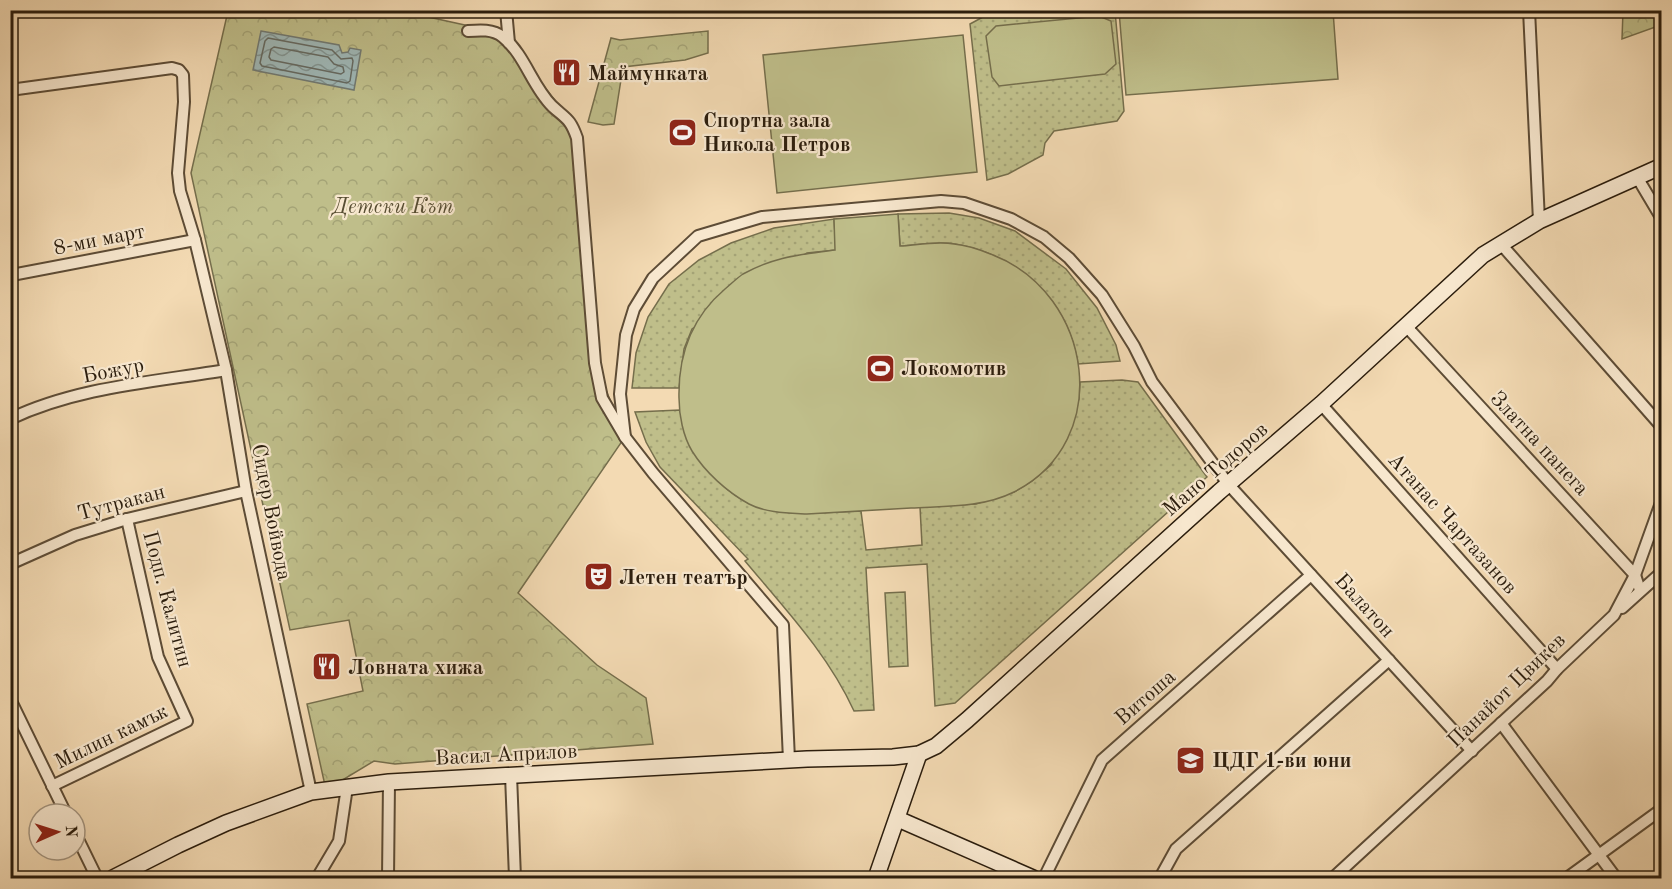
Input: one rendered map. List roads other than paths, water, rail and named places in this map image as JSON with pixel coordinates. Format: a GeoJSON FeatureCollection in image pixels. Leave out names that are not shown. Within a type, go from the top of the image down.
{"type":"FeatureCollection","features":[{"type":"Feature","properties":{"kind":"street"},"geometry":{"type":"LineString","coordinates":[[506,10],[509,44]]}},
{"type":"Feature","properties":{"kind":"street"},"geometry":{"type":"LineString","coordinates":[[1530,10],[1539,221]]}},
{"type":"Feature","properties":{"kind":"street"},"geometry":{"type":"LineString","coordinates":[[468,32],[483,29],[502,36],[517,52],[531,78],[551,105],[572,122],[577,138],[595,363],[602,399],[625,437],[653,473],[783,625],[789,760]]}},
{"type":"Feature","properties":{"kind":"street","name":"Сидер Войвода"},"geometry":{"type":"LineString","coordinates":[[10,90],[172,68],[179,70],[183,75],[180,191],[195,240],[226,370],[246,490],[311,792]]}},
{"type":"Feature","properties":{"kind":"street","name":"Мано Тодоров"},"geometry":{"type":"LineString","coordinates":[[919,754],[936,746],[967,720],[1321,404],[1483,255],[1539,221],[1662,166]]}},
{"type":"Feature","properties":{"kind":"street"},"geometry":{"type":"LineString","coordinates":[[1637,177],[1662,219]]}},
{"type":"Feature","properties":{"kind":"street","name":"Балатон"},"geometry":{"type":"LineString","coordinates":[[625,437],[620,394],[626,336],[634,309],[653,278],[698,236],[762,217],[941,201],[964,203],[1025,225],[1044,237],[1069,258],[1102,295],[1134,346],[1152,382],[1229,485],[1472,751]]}},
{"type":"Feature","properties":{"kind":"street","name":"8-ми март"},"geometry":{"type":"LineString","coordinates":[[10,277],[195,240]]}},
{"type":"Feature","properties":{"kind":"street"},"geometry":{"type":"LineString","coordinates":[[1500,243],[1662,428]]}},
{"type":"Feature","properties":{"kind":"street","name":"Златна панега"},"geometry":{"type":"LineString","coordinates":[[1406,326],[1635,575],[1640,590]]}},
{"type":"Feature","properties":{"kind":"street","name":"Божур"},"geometry":{"type":"LineString","coordinates":[[10,419],[51,403],[88,393],[226,370]]}},
{"type":"Feature","properties":{"kind":"street","name":"Атанас Чартазанов"},"geometry":{"type":"LineString","coordinates":[[1321,404],[1557,669]]}},
{"type":"Feature","properties":{"kind":"street","name":"Тутракан"},"geometry":{"type":"LineString","coordinates":[[10,564],[75,535],[127,519],[246,490]]}},
{"type":"Feature","properties":{"kind":"street","name":"Панайот Цвикев"},"geometry":{"type":"LineString","coordinates":[[1333,879],[1547,681],[1614,615],[1635,575],[1662,500]]}},
{"type":"Feature","properties":{"kind":"street","name":"Подп. Калитин"},"geometry":{"type":"LineString","coordinates":[[127,519],[159,657],[187,721]]}},
{"type":"Feature","properties":{"kind":"street"},"geometry":{"type":"LineString","coordinates":[[1614,615],[1662,572]]}},
{"type":"Feature","properties":{"kind":"street","name":"Витоша"},"geometry":{"type":"LineString","coordinates":[[1044,879],[1102,760],[1311,574]]}},
{"type":"Feature","properties":{"kind":"street"},"geometry":{"type":"LineString","coordinates":[[1160,879],[1176,849],[1389,660]]}},
{"type":"Feature","properties":{"kind":"street"},"geometry":{"type":"LineString","coordinates":[[10,699],[60,802]]}},
{"type":"Feature","properties":{"kind":"street","name":"Милин камък"},"geometry":{"type":"LineString","coordinates":[[52,786],[187,721]]}},
{"type":"Feature","properties":{"kind":"street"},"geometry":{"type":"LineString","coordinates":[[1501,723],[1616,879]]}},
{"type":"Feature","properties":{"kind":"street"},"geometry":{"type":"LineString","coordinates":[[876,879],[919,754]]}},
{"type":"Feature","properties":{"kind":"street","name":"Васил Априлов"},"geometry":{"type":"LineString","coordinates":[[113,879],[226,823],[311,792],[389,782],[919,754]]}},
{"type":"Feature","properties":{"kind":"street"},"geometry":{"type":"LineString","coordinates":[[511,775],[515,879]]}},
{"type":"Feature","properties":{"kind":"street"},"geometry":{"type":"LineString","coordinates":[[388,879],[389,782]]}},
{"type":"Feature","properties":{"kind":"street"},"geometry":{"type":"LineString","coordinates":[[317,879],[339,841],[348,787]]}},
{"type":"Feature","properties":{"kind":"street"},"geometry":{"type":"LineString","coordinates":[[1567,879],[1662,809]]}},
{"type":"Feature","properties":{"kind":"street"},"geometry":{"type":"LineString","coordinates":[[898,819],[1033,879]]}},
{"type":"Feature","properties":{"kind":"street"},"geometry":{"type":"LineString","coordinates":[[87,858],[97,879]]}},
{"type":"Feature","properties":{"kind":"water"},"geometry":{"type":"Polygon","coordinates":[[[261,31],[339,45],[342,53],[348,52],[350,48],[361,50],[354,90],[253,70],[261,31]]]}},
{"type":"Feature","properties":{"kind":"place","name":"Маймунката"},"geometry":{"type":"Point","coordinates":[567,73]}},
{"type":"Feature","properties":{"kind":"place","name":"Спортна зала Никола Петров"},"geometry":{"type":"Point","coordinates":[682,132]}},
{"type":"Feature","properties":{"kind":"place","name":"Локомотив"},"geometry":{"type":"Point","coordinates":[880,368]}},
{"type":"Feature","properties":{"kind":"place","name":"Летен театър"},"geometry":{"type":"Point","coordinates":[598,577]}},
{"type":"Feature","properties":{"kind":"place","name":"Ловната хижа"},"geometry":{"type":"Point","coordinates":[327,667]}},
{"type":"Feature","properties":{"kind":"place","name":"ЦДГ 1-ви юни"},"geometry":{"type":"Point","coordinates":[1191,760]}},
{"type":"Feature","properties":{"kind":"park label","name":"Детски Кът"},"geometry":{"type":"Point","coordinates":[393,206]}}]}
